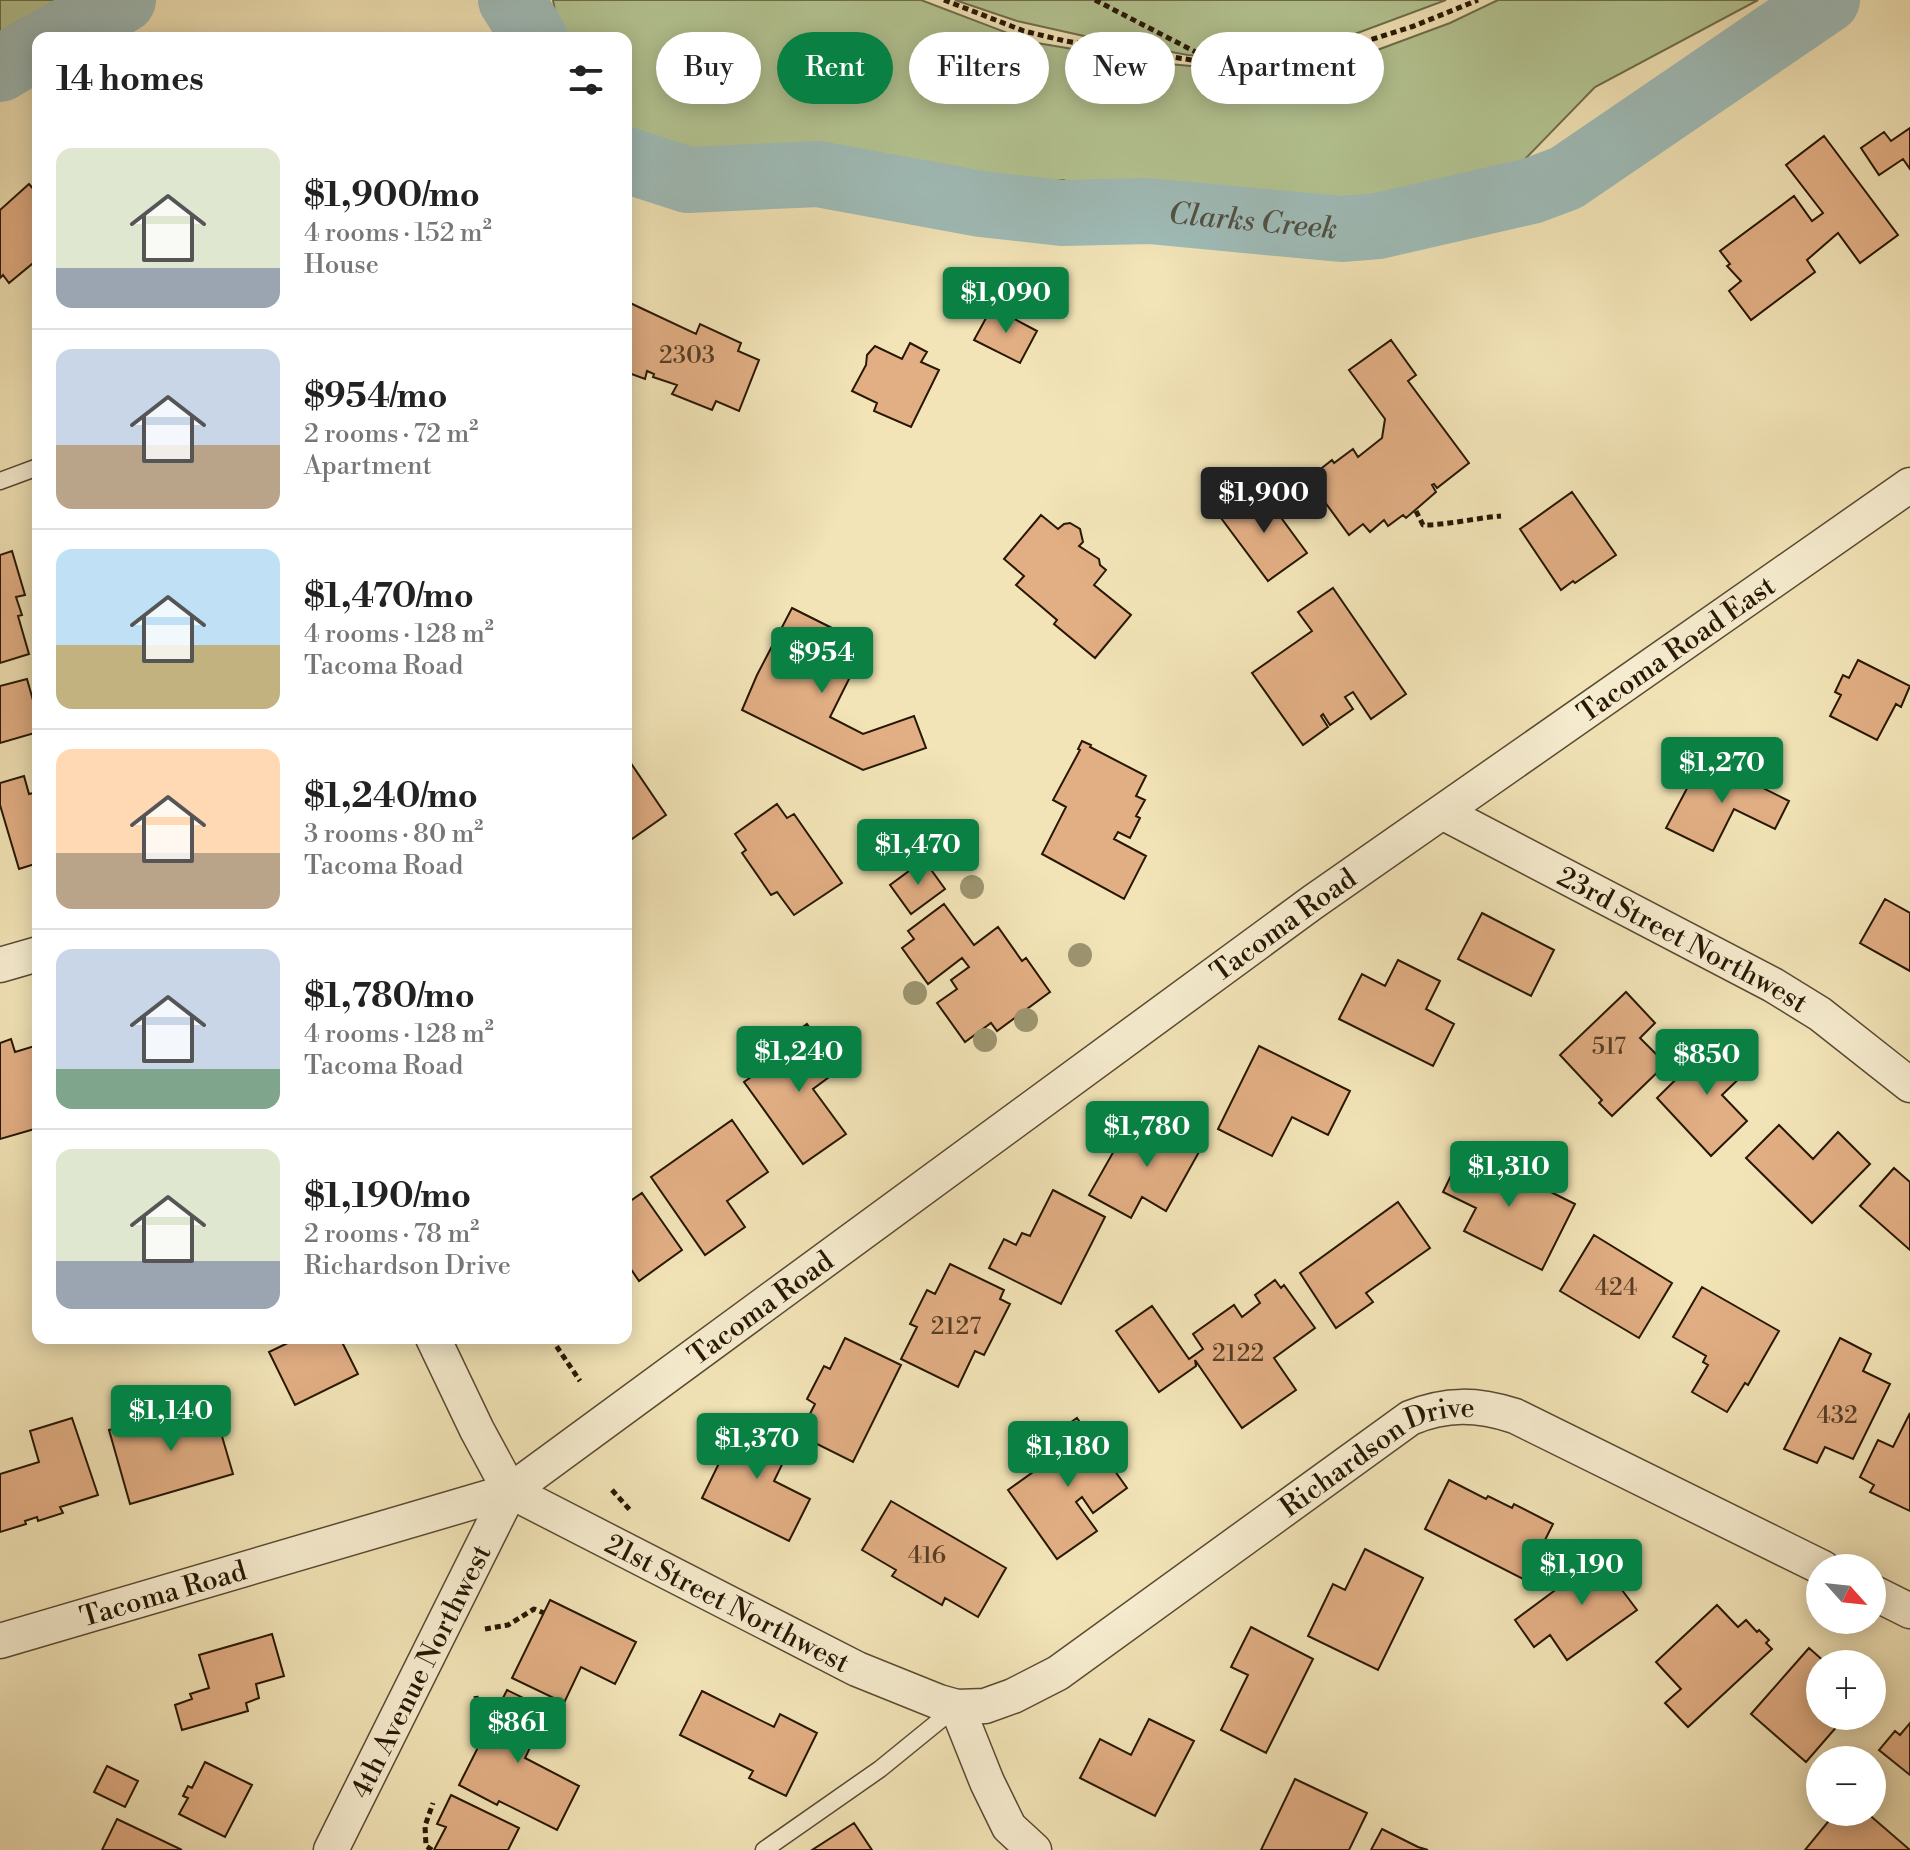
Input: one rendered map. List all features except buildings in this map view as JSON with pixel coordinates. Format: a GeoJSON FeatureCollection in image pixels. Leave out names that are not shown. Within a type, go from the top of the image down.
{"type":"FeatureCollection","features":[{"type":"Feature","properties":{"kind":"street","name":"Tacoma Road East"},"geometry":{"type":"LineString","coordinates":[[1444,813],[1910,485]]}},
{"type":"Feature","properties":{"kind":"street","name":"23rd Street Northwest"},"geometry":{"type":"LineString","coordinates":[[1444,813],[1773,985],[1820,1014],[1910,1085]]}},
{"type":"Feature","properties":{"kind":"street","name":"Tacoma Road"},"geometry":{"type":"LineString","coordinates":[[0,1641],[510,1491],[1313,902],[1444,813]]}},
{"type":"Feature","properties":{"kind":"street"},"geometry":{"type":"LineString","coordinates":[[0,965],[32,956]]}},
{"type":"Feature","properties":{"kind":"street"},"geometry":{"type":"LineString","coordinates":[[436,1344],[510,1491]]}},
{"type":"Feature","properties":{"kind":"street","name":"Richardson Drive"},"geometry":{"type":"LineString","coordinates":[[957,1707],[985,1706],[1013,1696],[1058,1673],[1410,1418],[1449,1406],[1493,1409],[1536,1425],[1806,1560]]}},
{"type":"Feature","properties":{"kind":"street","name":"21st Street Northwest"},"geometry":{"type":"LineString","coordinates":[[510,1491],[857,1669],[921,1696],[957,1707]]}},
{"type":"Feature","properties":{"kind":"street","name":"4th Avenue Northwest"},"geometry":{"type":"LineString","coordinates":[[331,1850],[510,1491]]}},
{"type":"Feature","properties":{"kind":"street"},"geometry":{"type":"LineString","coordinates":[[1886,1599],[1910,1611]]}},
{"type":"Feature","properties":{"kind":"street"},"geometry":{"type":"LineString","coordinates":[[957,1707],[1009,1827],[1034,1850]]}},
{"type":"Feature","properties":{"kind":"lane"},"geometry":{"type":"LineString","coordinates":[[0,481],[32,469]]}},
{"type":"Feature","properties":{"kind":"lane"},"geometry":{"type":"LineString","coordinates":[[764,1850],[880,1769],[957,1707]]}},
{"type":"Feature","properties":{"kind":"path"},"geometry":{"type":"LineString","coordinates":[[944,0],[1024,31],[1051,38],[1191,60]]}},
{"type":"Feature","properties":{"kind":"path"},"geometry":{"type":"LineString","coordinates":[[1095,0],[1191,50]]}},
{"type":"Feature","properties":{"kind":"path"},"geometry":{"type":"LineString","coordinates":[[1384,35],[1478,0]]}},
{"type":"Feature","properties":{"kind":"path"},"geometry":{"type":"LineString","coordinates":[[1416,511],[1423,525],[1501,516]]}},
{"type":"Feature","properties":{"kind":"path"},"geometry":{"type":"LineString","coordinates":[[555,1344],[580,1381]]}},
{"type":"Feature","properties":{"kind":"path"},"geometry":{"type":"LineString","coordinates":[[485,1629],[508,1625],[534,1609],[544,1613]]}},
{"type":"Feature","properties":{"kind":"path"},"geometry":{"type":"LineString","coordinates":[[476,1696],[482,1741]]}},
{"type":"Feature","properties":{"kind":"path"},"geometry":{"type":"LineString","coordinates":[[432,1850],[426,1846],[424,1836],[433,1803]]}},
{"type":"Feature","properties":{"kind":"green space"},"geometry":{"type":"Polygon","coordinates":[[[0,0],[77,0],[0,42],[0,0]]]}},
{"type":"Feature","properties":{"kind":"green space"},"geometry":{"type":"Polygon","coordinates":[[[553,0],[921,0],[1005,32],[909,32],[909,104],[1049,104],[1049,45],[1065,48],[1065,104],[1175,104],[1175,65],[1191,66],[1191,104],[1384,104],[1384,47],[1450,23],[1498,0],[1758,0],[1595,87],[1495,190],[1402,211],[1117,196],[1063,180],[1016,186],[918,176],[827,157],[705,157],[632,141],[632,32],[559,32],[553,0]]]}},
{"type":"Feature","properties":{"kind":"green space"},"geometry":{"type":"Polygon","coordinates":[[[955,0],[1446,0],[1360,32],[1191,32],[1191,55],[1175,53],[1175,32],[1066,32],[1017,21],[955,0]]]}},
{"type":"Feature","properties":{"kind":"waterway","name":"Clarks Creek"},"geometry":{"type":"LineString","coordinates":[[64,32],[123,0]]}},
{"type":"Feature","properties":{"kind":"waterway","name":"Clarks Creek"},"geometry":{"type":"LineString","coordinates":[[511,0],[531,32]]}},
{"type":"Feature","properties":{"kind":"waterway","name":"Clarks Creek"},"geometry":{"type":"LineString","coordinates":[[632,162],[688,180],[818,174],[981,204],[1062,213],[1149,211],[1341,229],[1378,226],[1531,191],[1566,178],[1827,0]]}},
{"type":"Feature","properties":{"kind":"waterway","name":"Clarks Creek"},"geometry":{"type":"LineString","coordinates":[[0,69],[32,50]]}}]}
